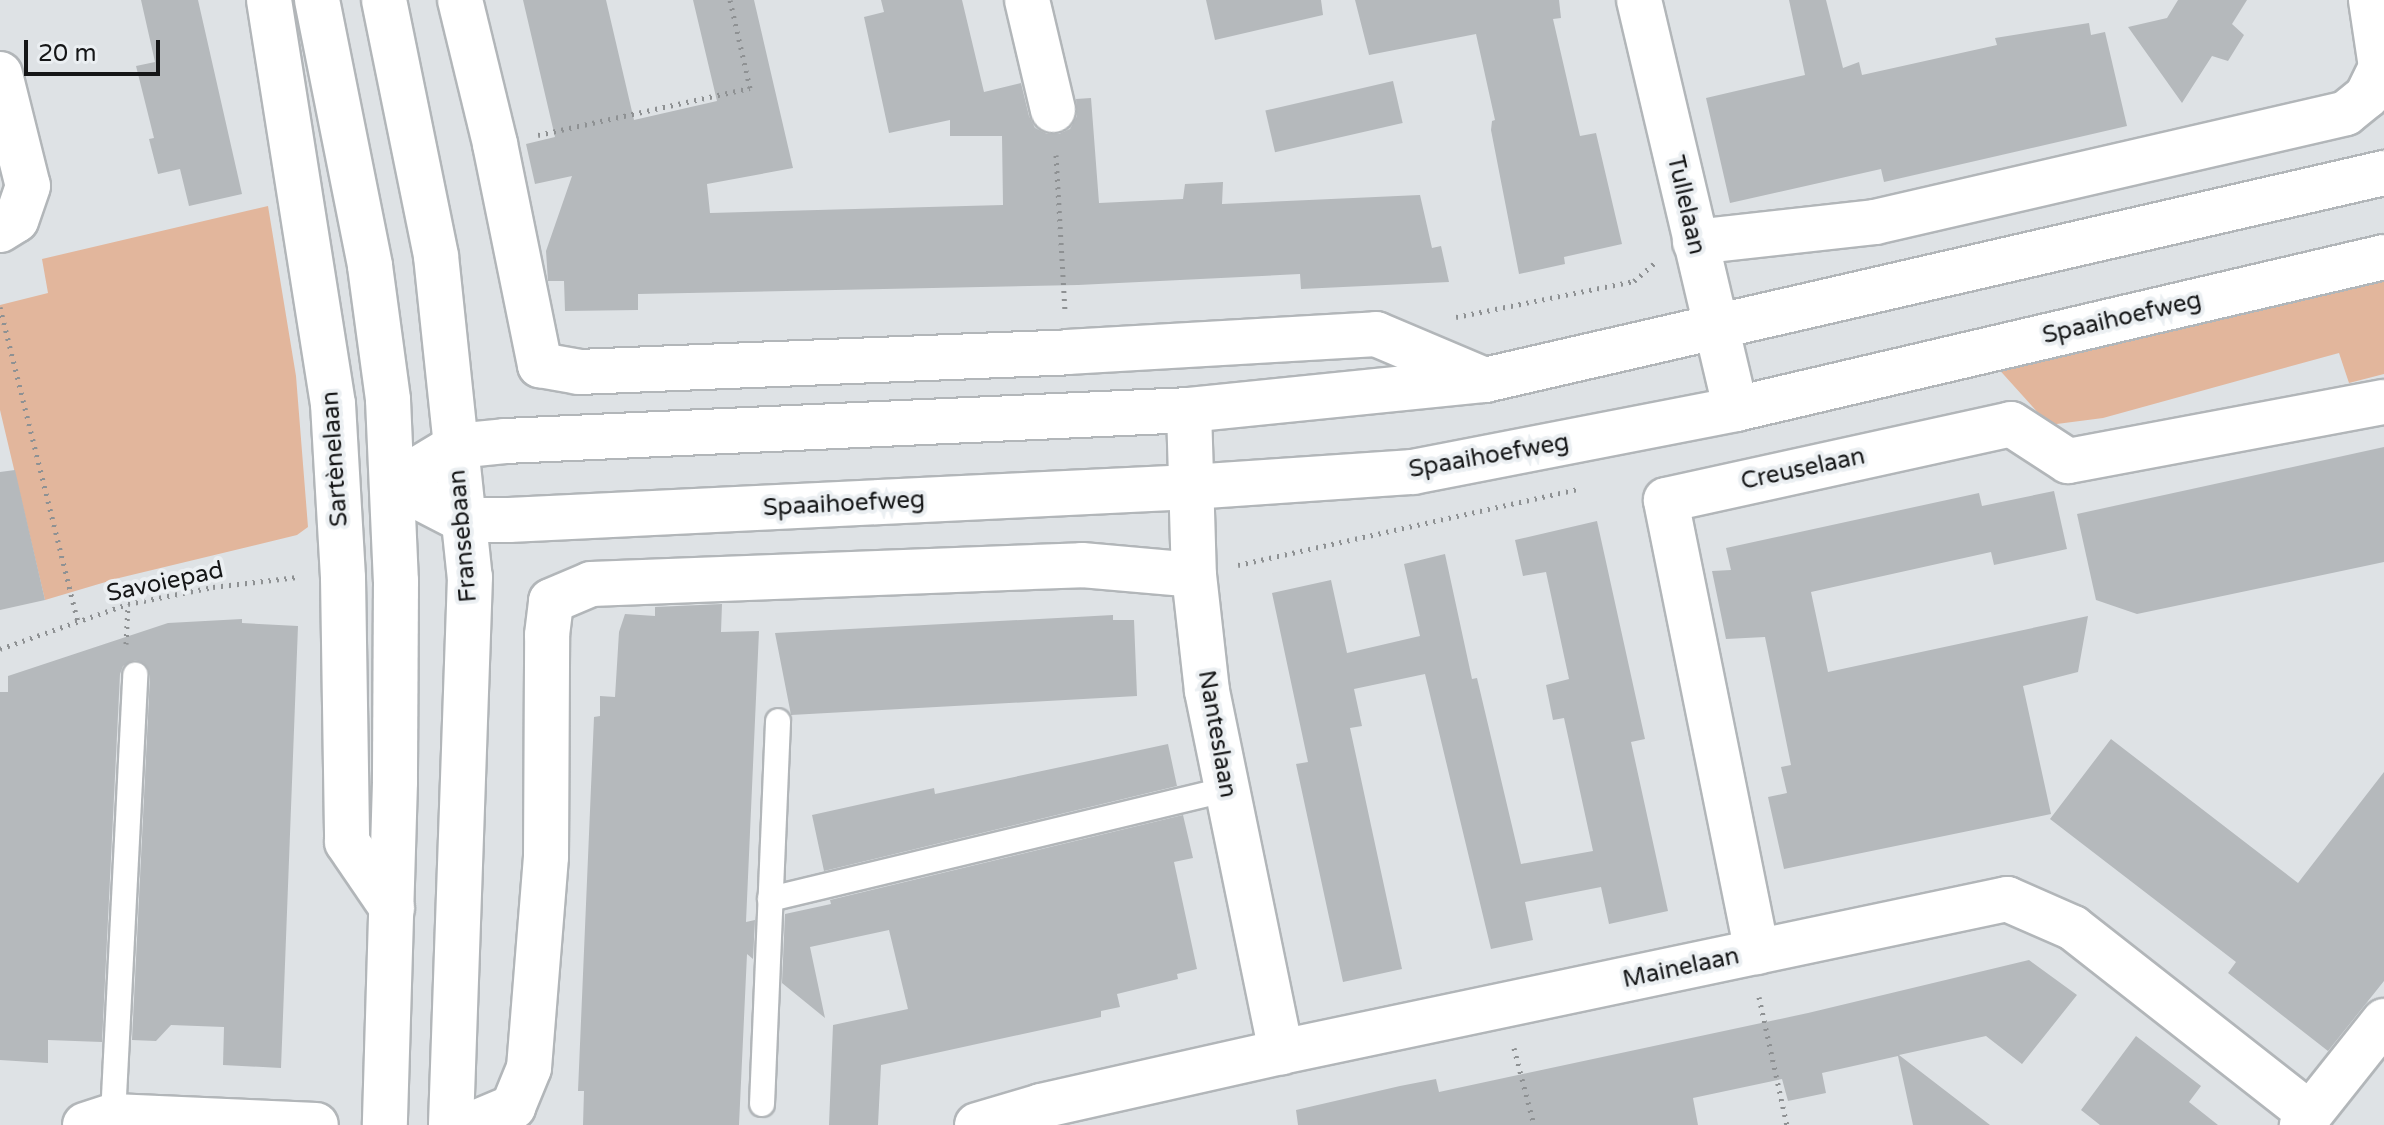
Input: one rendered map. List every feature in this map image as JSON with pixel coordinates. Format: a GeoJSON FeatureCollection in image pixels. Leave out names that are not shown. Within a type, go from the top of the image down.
{"type":"FeatureCollection","features":[{"type":"Feature","properties":{"kind":"street","name":"Sartènelaan"},"geometry":{"type":"LineString","coordinates":[[269,0],[333,404],[343,578],[347,842],[392,908]]}},
{"type":"Feature","properties":{"kind":"street"},"geometry":{"type":"LineString","coordinates":[[317,0],[370,266],[388,400],[396,581],[392,908],[385,1125]]}},
{"type":"Feature","properties":{"kind":"street","name":"Fransebaan"},"geometry":{"type":"LineString","coordinates":[[384,0],[436,256],[470,577],[451,1125]]}},
{"type":"Feature","properties":{"kind":"street"},"geometry":{"type":"LineString","coordinates":[[460,0],[495,144],[540,365],[578,372],[1067,352],[1376,334],[1485,380]]}},
{"type":"Feature","properties":{"kind":"street"},"geometry":{"type":"LineString","coordinates":[[1027,0],[1053,110]]}},
{"type":"Feature","properties":{"kind":"street","name":"Tullelaan"},"geometry":{"type":"LineString","coordinates":[[1639,0],[1736,409]]}},
{"type":"Feature","properties":{"kind":"street"},"geometry":{"type":"LineString","coordinates":[[1695,242],[1875,222],[2346,113],[2367,96],[2381,67],[2371,0]]}},
{"type":"Feature","properties":{"kind":"street"},"geometry":{"type":"LineString","coordinates":[[0,74],[28,186],[16,220],[0,230]]}},
{"type":"Feature","properties":{"kind":"street"},"geometry":{"type":"LineString","coordinates":[[393,484],[456,446],[549,439],[1189,410],[1485,380],[2384,173]]}},
{"type":"Feature","properties":{"kind":"street","name":"Spaaihoefweg"},"geometry":{"type":"LineString","coordinates":[[393,484],[463,520],[1191,487],[1413,472],[1736,409],[2384,257]]}},
{"type":"Feature","properties":{"kind":"street","name":"Creuselaan"},"geometry":{"type":"LineString","coordinates":[[1753,953],[1666,500],[2011,424],[2068,461],[2384,402]]}},
{"type":"Feature","properties":{"kind":"street","name":"Nanteslaan"},"geometry":{"type":"LineString","coordinates":[[1189,410],[1194,575],[1207,691],[1281,1052]]}},
{"type":"Feature","properties":{"kind":"street"},"geometry":{"type":"LineString","coordinates":[[470,1125],[513,1107],[529,1068],[546,857],[547,635],[551,601],[591,584],[1082,565],[1194,575]]}},
{"type":"Feature","properties":{"kind":"street","name":"Mainelaan"},"geometry":{"type":"LineString","coordinates":[[977,1125],[1041,1106],[1281,1052],[2007,899],[2073,928],[2306,1120]]}},
{"type":"Feature","properties":{"kind":"street"},"geometry":{"type":"LineString","coordinates":[[2306,1120],[2384,1021]]}},
{"type":"Feature","properties":{"kind":"street"},"geometry":{"type":"LineString","coordinates":[[99,1120],[316,1125]]}},
{"type":"Feature","properties":{"kind":"lane"},"geometry":{"type":"LineString","coordinates":[[99,1120],[135,675]]}},
{"type":"Feature","properties":{"kind":"lane"},"geometry":{"type":"LineString","coordinates":[[762,1104],[778,721]]}},
{"type":"Feature","properties":{"kind":"lane"},"geometry":{"type":"LineString","coordinates":[[770,899],[1227,789]]}},
{"type":"Feature","properties":{"kind":"path"},"geometry":{"type":"LineString","coordinates":[[495,144],[750,88],[730,0]]}},
{"type":"Feature","properties":{"kind":"path"},"geometry":{"type":"LineString","coordinates":[[1452,318],[1634,281],[1676,246],[1695,242]]}},
{"type":"Feature","properties":{"kind":"path"},"geometry":{"type":"LineString","coordinates":[[0,307],[78,622]]}},
{"type":"Feature","properties":{"kind":"path","name":"Spaaihoefweg"},"geometry":{"type":"LineString","coordinates":[[1194,575],[1591,487]]}},
{"type":"Feature","properties":{"kind":"path","name":"Savoiepad"},"geometry":{"type":"LineString","coordinates":[[0,649],[128,604],[213,587],[311,575],[343,578]]}},
{"type":"Feature","properties":{"kind":"path"},"geometry":{"type":"LineString","coordinates":[[1753,953],[1787,1125]]}},
{"type":"Feature","properties":{"kind":"path"},"geometry":{"type":"LineString","coordinates":[[1503,1006],[1534,1125]]}},
{"type":"Feature","properties":{"kind":"shaded area"},"geometry":{"type":"Polygon","coordinates":[[[268,206],[296,376],[308,527],[297,535],[119,578],[45,600],[0,410],[0,305],[48,293],[42,259],[268,206]]]}},
{"type":"Feature","properties":{"kind":"shaded area"},"geometry":{"type":"Polygon","coordinates":[[[2384,277],[2384,374],[2349,383],[2339,353],[2103,418],[2049,425],[1995,365],[2384,277]]]}},
{"type":"Feature","properties":{"kind":"building"},"geometry":{"type":"Polygon","coordinates":[[[141,0],[198,0],[242,194],[189,206],[180,169],[158,174],[149,139],[154,138],[136,66],[155,62],[141,0]]]}},
{"type":"Feature","properties":{"kind":"building"},"geometry":{"type":"Polygon","coordinates":[[[523,0],[606,0],[634,120],[717,101],[693,0],[754,0],[793,168],[707,184],[710,213],[1003,205],[1002,136],[950,136],[950,120],[889,133],[864,17],[884,12],[881,0],[962,0],[984,92],[1021,83],[1035,128],[1047,134],[1059,134],[1070,129],[1077,116],[1076,99],[1091,98],[1099,203],[1183,199],[1185,184],[1223,182],[1222,204],[1420,195],[1432,248],[1441,246],[1449,282],[1301,289],[1300,274],[1078,285],[638,294],[638,310],[565,311],[564,281],[548,281],[546,251],[572,176],[535,184],[526,144],[555,137],[523,0]]]}},
{"type":"Feature","properties":{"kind":"building"},"geometry":{"type":"Polygon","coordinates":[[[1206,0],[1321,0],[1323,15],[1215,40],[1206,0]]]}},
{"type":"Feature","properties":{"kind":"building"},"geometry":{"type":"Polygon","coordinates":[[[1355,0],[1559,0],[1561,18],[1553,19],[1580,136],[1596,133],[1622,244],[1564,257],[1565,264],[1519,274],[1491,130],[1492,121],[1495,120],[1476,34],[1369,55],[1355,0]]]}},
{"type":"Feature","properties":{"kind":"building"},"geometry":{"type":"Polygon","coordinates":[[[1789,0],[1826,0],[1843,68],[1859,62],[1862,75],[1997,45],[1995,38],[2089,23],[2091,35],[2105,32],[2127,126],[1884,182],[1881,169],[1730,203],[1706,98],[1805,75],[1789,0]]]}},
{"type":"Feature","properties":{"kind":"building"},"geometry":{"type":"Polygon","coordinates":[[[2178,0],[2247,0],[2232,24],[2244,35],[2228,61],[2212,56],[2182,103],[2128,27],[2167,18],[2178,0]]]}},
{"type":"Feature","properties":{"kind":"building"},"geometry":{"type":"Polygon","coordinates":[[[1393,81],[1403,123],[1275,152],[1265,110],[1393,81]]]}},
{"type":"Feature","properties":{"kind":"building"},"geometry":{"type":"Polygon","coordinates":[[[2384,447],[2384,562],[2137,614],[2096,600],[2077,514],[2384,447]]]}},
{"type":"Feature","properties":{"kind":"building"},"geometry":{"type":"Polygon","coordinates":[[[15,470],[45,600],[0,610],[0,472],[15,470]]]}},
{"type":"Feature","properties":{"kind":"building"},"geometry":{"type":"Polygon","coordinates":[[[2054,491],[2067,549],[1994,565],[1991,552],[1811,592],[1828,672],[2088,616],[2078,672],[2023,686],[2051,814],[1784,869],[1768,797],[1787,793],[1781,767],[1791,765],[1765,637],[1726,639],[1712,571],[1731,570],[1726,548],[1979,493],[1982,506],[2054,491]]]}},
{"type":"Feature","properties":{"kind":"building"},"geometry":{"type":"Polygon","coordinates":[[[1597,521],[1645,739],[1631,742],[1668,911],[1609,924],[1601,887],[1525,902],[1533,940],[1491,949],[1425,674],[1354,689],[1362,726],[1350,728],[1402,969],[1343,982],[1296,764],[1308,762],[1272,593],[1331,580],[1347,653],[1420,636],[1404,564],[1445,554],[1472,679],[1477,678],[1521,864],[1593,851],[1564,718],[1553,720],[1546,685],[1569,679],[1546,572],[1523,576],[1515,540],[1597,521]]]}},
{"type":"Feature","properties":{"kind":"building"},"geometry":{"type":"Polygon","coordinates":[[[722,604],[721,632],[759,631],[746,922],[755,920],[753,959],[747,954],[739,1125],[583,1125],[584,1091],[578,1091],[594,717],[600,716],[600,696],[615,697],[619,632],[625,614],[655,616],[655,607],[722,604]]]}},
{"type":"Feature","properties":{"kind":"building"},"geometry":{"type":"Polygon","coordinates":[[[1113,615],[1113,620],[1134,620],[1137,696],[791,715],[775,633],[1113,615]]]}},
{"type":"Feature","properties":{"kind":"building"},"geometry":{"type":"Polygon","coordinates":[[[242,619],[242,623],[298,626],[281,1068],[223,1065],[224,1027],[171,1025],[156,1041],[132,1040],[150,676],[144,663],[135,660],[123,666],[120,674],[102,1042],[48,1040],[48,1063],[0,1060],[0,692],[8,692],[8,676],[168,623],[242,619]]]}},
{"type":"Feature","properties":{"kind":"building"},"geometry":{"type":"Polygon","coordinates":[[[2111,739],[2298,883],[2384,772],[2384,981],[2328,1051],[2228,973],[2236,962],[2050,819],[2111,739]]]}},
{"type":"Feature","properties":{"kind":"building"},"geometry":{"type":"Polygon","coordinates":[[[1168,744],[1177,786],[824,871],[812,815],[934,788],[935,794],[1168,744]]]}},
{"type":"Feature","properties":{"kind":"building"},"geometry":{"type":"Polygon","coordinates":[[[1183,815],[1193,858],[1174,862],[1197,969],[1177,974],[1178,979],[1117,994],[1120,1007],[1101,1011],[1101,1017],[881,1065],[878,1125],[829,1125],[833,1025],[908,1009],[889,930],[810,947],[825,1018],[782,983],[785,914],[831,904],[830,900],[1183,815]]]}},
{"type":"Feature","properties":{"kind":"building"},"geometry":{"type":"Polygon","coordinates":[[[2029,960],[2077,995],[2022,1064],[1986,1036],[1899,1055],[1990,1125],[1913,1125],[1898,1056],[1822,1073],[1826,1093],[1788,1101],[1782,1079],[1693,1098],[1698,1125],[1298,1125],[1296,1110],[1400,1086],[1436,1079],[1439,1092],[1808,1013],[2029,960]]]}},
{"type":"Feature","properties":{"kind":"building"},"geometry":{"type":"Polygon","coordinates":[[[2136,1036],[2201,1086],[2189,1102],[2218,1125],[2100,1125],[2081,1110],[2136,1036]]]}}]}
